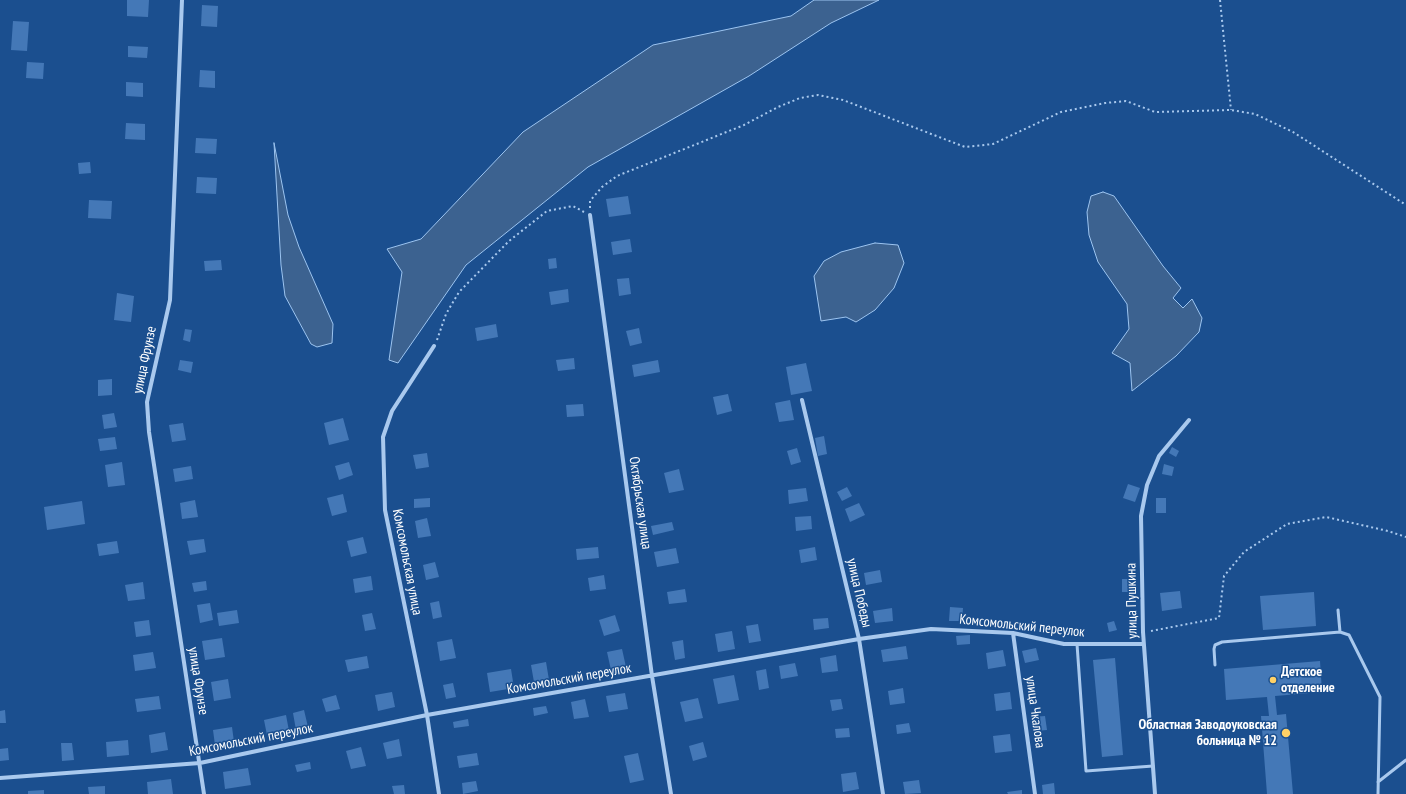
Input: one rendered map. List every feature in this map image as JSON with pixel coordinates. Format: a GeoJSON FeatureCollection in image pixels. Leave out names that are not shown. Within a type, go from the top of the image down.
{"type":"FeatureCollection","features":[{"type":"Feature","properties":{"kind":"street","name":"улица Фрунзе"},"geometry":{"type":"LineString","coordinates":[[182,0],[170,300],[147,402],[149,432],[204,794]]}},
{"type":"Feature","properties":{"kind":"street","name":"Октябрьская улица"},"geometry":{"type":"LineString","coordinates":[[590,215],[652,676],[671,794]]}},
{"type":"Feature","properties":{"kind":"street","name":"Комсомольская улица"},"geometry":{"type":"LineString","coordinates":[[434,346],[392,411],[383,437],[385,510],[427,715],[438,794]]}},
{"type":"Feature","properties":{"kind":"street","name":"улица Победы"},"geometry":{"type":"LineString","coordinates":[[802,400],[859,639],[883,794]]}},
{"type":"Feature","properties":{"kind":"street","name":"улица Пушкина"},"geometry":{"type":"LineString","coordinates":[[1156,794],[1143,644],[1141,516],[1148,485],[1159,456],[1189,420]]}},
{"type":"Feature","properties":{"kind":"street","name":"Комсомольский переулок"},"geometry":{"type":"LineString","coordinates":[[0,778],[200,763],[427,715],[859,639],[931,629],[1013,633],[1064,644],[1143,644]]}},
{"type":"Feature","properties":{"kind":"street","name":"улица Чкалова"},"geometry":{"type":"LineString","coordinates":[[1013,633],[1035,794]]}},
{"type":"Feature","properties":{"kind":"lane"},"geometry":{"type":"LineString","coordinates":[[1338,610],[1340,632]]}},
{"type":"Feature","properties":{"kind":"lane"},"geometry":{"type":"LineString","coordinates":[[1215,666],[1215,645],[1222,642],[1346,632],[1352,638],[1380,697],[1378,794]]}},
{"type":"Feature","properties":{"kind":"lane"},"geometry":{"type":"LineString","coordinates":[[1077,644],[1086,771],[1153,766]]}},
{"type":"Feature","properties":{"kind":"lane"},"geometry":{"type":"LineString","coordinates":[[1378,782],[1406,760]]}},
{"type":"Feature","properties":{"kind":"path"},"geometry":{"type":"LineString","coordinates":[[1220,0],[1231,110]]}},
{"type":"Feature","properties":{"kind":"path"},"geometry":{"type":"LineString","coordinates":[[434,346],[446,314],[459,292],[508,241],[547,212],[573,206],[590,215],[590,201],[602,187],[617,176],[744,125],[778,107],[800,98],[818,95],[850,103],[965,147],[993,144],[1061,112],[1105,103],[1126,101],[1155,112],[1231,110],[1254,114],[1293,132],[1406,205]]}},
{"type":"Feature","properties":{"kind":"path"},"geometry":{"type":"LineString","coordinates":[[1143,632],[1219,618],[1224,576],[1244,552],[1287,524],[1326,517],[1388,531],[1406,538]]}},
{"type":"Feature","properties":{"kind":"water"},"geometry":{"type":"Polygon","coordinates":[[[814,0],[879,0],[831,23],[749,76],[588,167],[466,265],[398,363],[389,360],[402,272],[387,249],[421,239],[523,132],[653,45],[791,16],[814,0]]]}},
{"type":"Feature","properties":{"kind":"water"},"geometry":{"type":"Polygon","coordinates":[[[274,143],[288,215],[299,247],[333,324],[332,343],[317,347],[311,344],[285,296],[281,265],[274,143]]]}},
{"type":"Feature","properties":{"kind":"water"},"geometry":{"type":"Polygon","coordinates":[[[1103,192],[1114,196],[1163,266],[1181,288],[1173,298],[1183,308],[1192,299],[1202,318],[1199,332],[1176,356],[1132,391],[1130,363],[1112,353],[1129,329],[1127,304],[1098,262],[1089,235],[1087,212],[1091,196],[1103,192]]]}},
{"type":"Feature","properties":{"kind":"water"},"geometry":{"type":"Polygon","coordinates":[[[875,243],[898,245],[904,263],[894,288],[875,310],[856,322],[846,317],[821,321],[814,276],[824,261],[841,252],[875,243]]]}},
{"type":"Feature","properties":{"kind":"building"},"geometry":{"type":"Polygon","coordinates":[[[127,0],[149,0],[148,17],[127,16],[127,0]]]}},
{"type":"Feature","properties":{"kind":"building"},"geometry":{"type":"Polygon","coordinates":[[[202,5],[218,6],[217,27],[201,26],[202,5]]]}},
{"type":"Feature","properties":{"kind":"building"},"geometry":{"type":"Polygon","coordinates":[[[13,21],[29,22],[27,51],[11,50],[13,21]]]}},
{"type":"Feature","properties":{"kind":"building"},"geometry":{"type":"Polygon","coordinates":[[[128,46],[148,47],[147,58],[128,57],[128,46]]]}},
{"type":"Feature","properties":{"kind":"building"},"geometry":{"type":"Polygon","coordinates":[[[27,62],[44,63],[43,79],[26,78],[27,62]]]}},
{"type":"Feature","properties":{"kind":"building"},"geometry":{"type":"Polygon","coordinates":[[[200,70],[215,71],[215,88],[199,87],[200,70]]]}},
{"type":"Feature","properties":{"kind":"building"},"geometry":{"type":"Polygon","coordinates":[[[126,82],[143,83],[143,97],[126,96],[126,82]]]}},
{"type":"Feature","properties":{"kind":"building"},"geometry":{"type":"Polygon","coordinates":[[[126,123],[145,124],[145,140],[125,139],[126,123]]]}},
{"type":"Feature","properties":{"kind":"building"},"geometry":{"type":"Polygon","coordinates":[[[196,138],[217,139],[216,154],[195,153],[196,138]]]}},
{"type":"Feature","properties":{"kind":"building"},"geometry":{"type":"Polygon","coordinates":[[[90,162],[91,173],[79,174],[78,163],[90,162]]]}},
{"type":"Feature","properties":{"kind":"building"},"geometry":{"type":"Polygon","coordinates":[[[197,177],[217,178],[216,194],[196,193],[197,177]]]}},
{"type":"Feature","properties":{"kind":"building"},"geometry":{"type":"Polygon","coordinates":[[[628,196],[631,214],[609,217],[606,199],[628,196]]]}},
{"type":"Feature","properties":{"kind":"building"},"geometry":{"type":"Polygon","coordinates":[[[89,200],[112,201],[111,219],[88,218],[89,200]]]}},
{"type":"Feature","properties":{"kind":"building"},"geometry":{"type":"Polygon","coordinates":[[[630,239],[632,252],[613,255],[611,242],[630,239]]]}},
{"type":"Feature","properties":{"kind":"building"},"geometry":{"type":"Polygon","coordinates":[[[556,258],[557,268],[549,269],[548,259],[556,258]]]}},
{"type":"Feature","properties":{"kind":"building"},"geometry":{"type":"Polygon","coordinates":[[[221,260],[222,270],[205,271],[204,261],[221,260]]]}},
{"type":"Feature","properties":{"kind":"building"},"geometry":{"type":"Polygon","coordinates":[[[629,278],[631,294],[619,296],[617,279],[629,278]]]}},
{"type":"Feature","properties":{"kind":"building"},"geometry":{"type":"Polygon","coordinates":[[[568,289],[569,302],[551,305],[549,292],[568,289]]]}},
{"type":"Feature","properties":{"kind":"building"},"geometry":{"type":"Polygon","coordinates":[[[117,293],[134,296],[131,322],[114,320],[117,293]]]}},
{"type":"Feature","properties":{"kind":"building"},"geometry":{"type":"Polygon","coordinates":[[[496,324],[498,337],[477,341],[475,328],[496,324]]]}},
{"type":"Feature","properties":{"kind":"building"},"geometry":{"type":"Polygon","coordinates":[[[639,328],[642,343],[630,346],[626,331],[639,328]]]}},
{"type":"Feature","properties":{"kind":"building"},"geometry":{"type":"Polygon","coordinates":[[[185,329],[192,330],[190,342],[183,340],[185,329]]]}},
{"type":"Feature","properties":{"kind":"building"},"geometry":{"type":"Polygon","coordinates":[[[574,358],[575,369],[558,371],[556,360],[574,358]]]}},
{"type":"Feature","properties":{"kind":"building"},"geometry":{"type":"Polygon","coordinates":[[[180,360],[193,362],[191,373],[178,370],[180,360]]]}},
{"type":"Feature","properties":{"kind":"building"},"geometry":{"type":"Polygon","coordinates":[[[658,360],[660,372],[634,377],[632,365],[658,360]]]}},
{"type":"Feature","properties":{"kind":"building"},"geometry":{"type":"Polygon","coordinates":[[[806,363],[812,391],[791,395],[786,367],[806,363]]]}},
{"type":"Feature","properties":{"kind":"building"},"geometry":{"type":"Polygon","coordinates":[[[112,379],[112,395],[98,396],[98,380],[112,379]]]}},
{"type":"Feature","properties":{"kind":"building"},"geometry":{"type":"Polygon","coordinates":[[[728,394],[732,411],[717,415],[713,397],[728,394]]]}},
{"type":"Feature","properties":{"kind":"building"},"geometry":{"type":"Polygon","coordinates":[[[790,400],[794,420],[779,422],[775,403],[790,400]]]}},
{"type":"Feature","properties":{"kind":"building"},"geometry":{"type":"Polygon","coordinates":[[[583,404],[584,416],[567,417],[566,405],[583,404]]]}},
{"type":"Feature","properties":{"kind":"building"},"geometry":{"type":"Polygon","coordinates":[[[114,413],[117,427],[104,429],[102,415],[114,413]]]}},
{"type":"Feature","properties":{"kind":"building"},"geometry":{"type":"Polygon","coordinates":[[[343,418],[349,440],[329,445],[324,423],[343,418]]]}},
{"type":"Feature","properties":{"kind":"building"},"geometry":{"type":"Polygon","coordinates":[[[183,423],[186,440],[172,442],[169,425],[183,423]]]}},
{"type":"Feature","properties":{"kind":"building"},"geometry":{"type":"Polygon","coordinates":[[[824,436],[827,454],[818,456],[815,438],[824,436]]]}},
{"type":"Feature","properties":{"kind":"building"},"geometry":{"type":"Polygon","coordinates":[[[115,437],[117,449],[100,451],[98,439],[115,437]]]}},
{"type":"Feature","properties":{"kind":"building"},"geometry":{"type":"Polygon","coordinates":[[[1172,447],[1179,451],[1176,457],[1169,453],[1172,447]]]}},
{"type":"Feature","properties":{"kind":"building"},"geometry":{"type":"Polygon","coordinates":[[[797,448],[801,462],[791,465],[787,451],[797,448]]]}},
{"type":"Feature","properties":{"kind":"building"},"geometry":{"type":"Polygon","coordinates":[[[427,453],[429,467],[416,469],[413,455],[427,453]]]}},
{"type":"Feature","properties":{"kind":"building"},"geometry":{"type":"Polygon","coordinates":[[[122,462],[125,485],[108,487],[105,465],[122,462]]]}},
{"type":"Feature","properties":{"kind":"building"},"geometry":{"type":"Polygon","coordinates":[[[349,462],[353,475],[339,480],[335,466],[349,462]]]}},
{"type":"Feature","properties":{"kind":"building"},"geometry":{"type":"Polygon","coordinates":[[[1164,464],[1174,467],[1172,476],[1162,474],[1164,464]]]}},
{"type":"Feature","properties":{"kind":"building"},"geometry":{"type":"Polygon","coordinates":[[[191,466],[193,479],[175,482],[173,469],[191,466]]]}},
{"type":"Feature","properties":{"kind":"building"},"geometry":{"type":"Polygon","coordinates":[[[679,469],[684,490],[669,493],[664,473],[679,469]]]}},
{"type":"Feature","properties":{"kind":"building"},"geometry":{"type":"Polygon","coordinates":[[[1128,484],[1140,488],[1135,502],[1123,498],[1128,484]]]}},
{"type":"Feature","properties":{"kind":"building"},"geometry":{"type":"Polygon","coordinates":[[[847,487],[852,496],[842,501],[837,492],[847,487]]]}},
{"type":"Feature","properties":{"kind":"building"},"geometry":{"type":"Polygon","coordinates":[[[806,488],[808,501],[789,504],[788,490],[806,488]]]}},
{"type":"Feature","properties":{"kind":"building"},"geometry":{"type":"Polygon","coordinates":[[[343,494],[347,512],[332,516],[327,498],[343,494]]]}},
{"type":"Feature","properties":{"kind":"building"},"geometry":{"type":"Polygon","coordinates":[[[430,498],[430,507],[414,508],[414,499],[430,498]]]}},
{"type":"Feature","properties":{"kind":"building"},"geometry":{"type":"Polygon","coordinates":[[[1156,498],[1166,498],[1166,513],[1156,513],[1156,498]]]}},
{"type":"Feature","properties":{"kind":"building"},"geometry":{"type":"Polygon","coordinates":[[[195,500],[198,517],[182,519],[180,503],[195,500]]]}},
{"type":"Feature","properties":{"kind":"building"},"geometry":{"type":"Polygon","coordinates":[[[82,501],[85,524],[47,530],[44,507],[82,501]]]}},
{"type":"Feature","properties":{"kind":"building"},"geometry":{"type":"Polygon","coordinates":[[[859,503],[865,515],[850,522],[845,509],[859,503]]]}},
{"type":"Feature","properties":{"kind":"building"},"geometry":{"type":"Polygon","coordinates":[[[811,516],[812,529],[796,531],[795,517],[811,516]]]}},
{"type":"Feature","properties":{"kind":"building"},"geometry":{"type":"Polygon","coordinates":[[[427,518],[431,536],[418,538],[415,521],[427,518]]]}},
{"type":"Feature","properties":{"kind":"building"},"geometry":{"type":"Polygon","coordinates":[[[672,522],[674,530],[653,535],[651,526],[672,522]]]}},
{"type":"Feature","properties":{"kind":"building"},"geometry":{"type":"Polygon","coordinates":[[[363,537],[367,553],[351,557],[347,541],[363,537]]]}},
{"type":"Feature","properties":{"kind":"building"},"geometry":{"type":"Polygon","coordinates":[[[204,539],[206,552],[190,555],[187,541],[204,539]]]}},
{"type":"Feature","properties":{"kind":"building"},"geometry":{"type":"Polygon","coordinates":[[[117,541],[119,553],[99,556],[97,544],[117,541]]]}},
{"type":"Feature","properties":{"kind":"building"},"geometry":{"type":"Polygon","coordinates":[[[598,547],[599,558],[577,560],[576,549],[598,547]]]}},
{"type":"Feature","properties":{"kind":"building"},"geometry":{"type":"Polygon","coordinates":[[[815,547],[817,560],[801,563],[799,550],[815,547]]]}},
{"type":"Feature","properties":{"kind":"building"},"geometry":{"type":"Polygon","coordinates":[[[676,548],[679,563],[657,567],[654,552],[676,548]]]}},
{"type":"Feature","properties":{"kind":"building"},"geometry":{"type":"Polygon","coordinates":[[[435,562],[439,577],[426,580],[423,565],[435,562]]]}},
{"type":"Feature","properties":{"kind":"building"},"geometry":{"type":"Polygon","coordinates":[[[880,570],[882,582],[866,585],[864,573],[880,570]]]}},
{"type":"Feature","properties":{"kind":"building"},"geometry":{"type":"Polygon","coordinates":[[[604,575],[606,589],[590,591],[588,578],[604,575]]]}},
{"type":"Feature","properties":{"kind":"building"},"geometry":{"type":"Polygon","coordinates":[[[371,576],[373,590],[355,593],[353,579],[371,576]]]}},
{"type":"Feature","properties":{"kind":"building"},"geometry":{"type":"Polygon","coordinates":[[[1122,579],[1130,579],[1130,592],[1122,592],[1122,579]]]}},
{"type":"Feature","properties":{"kind":"building"},"geometry":{"type":"Polygon","coordinates":[[[206,581],[207,590],[194,592],[192,583],[206,581]]]}},
{"type":"Feature","properties":{"kind":"building"},"geometry":{"type":"Polygon","coordinates":[[[143,582],[145,599],[128,601],[125,585],[143,582]]]}},
{"type":"Feature","properties":{"kind":"building"},"geometry":{"type":"Polygon","coordinates":[[[685,589],[687,602],[669,604],[667,592],[685,589]]]}},
{"type":"Feature","properties":{"kind":"building"},"geometry":{"type":"Polygon","coordinates":[[[1180,591],[1182,608],[1162,611],[1160,593],[1180,591]]]}},
{"type":"Feature","properties":{"kind":"building"},"geometry":{"type":"Polygon","coordinates":[[[1314,592],[1316,626],[1263,630],[1260,596],[1314,592]]]}},
{"type":"Feature","properties":{"kind":"building"},"geometry":{"type":"Polygon","coordinates":[[[439,601],[442,617],[433,619],[430,603],[439,601]]]}},
{"type":"Feature","properties":{"kind":"building"},"geometry":{"type":"Polygon","coordinates":[[[210,603],[213,620],[200,623],[197,605],[210,603]]]}},
{"type":"Feature","properties":{"kind":"building"},"geometry":{"type":"Polygon","coordinates":[[[950,607],[963,608],[962,621],[949,621],[950,607]]]}},
{"type":"Feature","properties":{"kind":"building"},"geometry":{"type":"Polygon","coordinates":[[[892,608],[893,621],[875,623],[873,611],[892,608]]]}},
{"type":"Feature","properties":{"kind":"building"},"geometry":{"type":"Polygon","coordinates":[[[237,610],[239,623],[219,626],[217,613],[237,610]]]}},
{"type":"Feature","properties":{"kind":"building"},"geometry":{"type":"Polygon","coordinates":[[[372,613],[376,629],[365,631],[362,615],[372,613]]]}},
{"type":"Feature","properties":{"kind":"building"},"geometry":{"type":"Polygon","coordinates":[[[615,615],[620,631],[604,636],[599,620],[615,615]]]}},
{"type":"Feature","properties":{"kind":"building"},"geometry":{"type":"Polygon","coordinates":[[[828,618],[829,628],[814,630],[813,619],[828,618]]]}},
{"type":"Feature","properties":{"kind":"building"},"geometry":{"type":"Polygon","coordinates":[[[149,620],[151,635],[136,637],[134,622],[149,620]]]}},
{"type":"Feature","properties":{"kind":"building"},"geometry":{"type":"Polygon","coordinates":[[[1114,621],[1117,630],[1109,632],[1107,623],[1114,621]]]}},
{"type":"Feature","properties":{"kind":"building"},"geometry":{"type":"Polygon","coordinates":[[[758,624],[761,641],[749,643],[746,626],[758,624]]]}},
{"type":"Feature","properties":{"kind":"building"},"geometry":{"type":"Polygon","coordinates":[[[732,631],[735,649],[718,652],[715,634],[732,631]]]}},
{"type":"Feature","properties":{"kind":"building"},"geometry":{"type":"Polygon","coordinates":[[[970,635],[970,644],[957,645],[956,636],[970,635]]]}},
{"type":"Feature","properties":{"kind":"building"},"geometry":{"type":"Polygon","coordinates":[[[222,638],[225,657],[205,660],[202,641],[222,638]]]}},
{"type":"Feature","properties":{"kind":"building"},"geometry":{"type":"Polygon","coordinates":[[[452,639],[456,658],[440,661],[437,642],[452,639]]]}},
{"type":"Feature","properties":{"kind":"building"},"geometry":{"type":"Polygon","coordinates":[[[683,640],[685,658],[675,660],[672,642],[683,640]]]}},
{"type":"Feature","properties":{"kind":"building"},"geometry":{"type":"Polygon","coordinates":[[[906,646],[908,659],[883,662],[881,650],[906,646]]]}},
{"type":"Feature","properties":{"kind":"building"},"geometry":{"type":"Polygon","coordinates":[[[1036,648],[1039,660],[1025,663],[1022,651],[1036,648]]]}},
{"type":"Feature","properties":{"kind":"building"},"geometry":{"type":"Polygon","coordinates":[[[622,649],[626,667],[611,670],[607,652],[622,649]]]}},
{"type":"Feature","properties":{"kind":"building"},"geometry":{"type":"Polygon","coordinates":[[[1003,650],[1006,666],[988,669],[986,653],[1003,650]]]}},
{"type":"Feature","properties":{"kind":"building"},"geometry":{"type":"Polygon","coordinates":[[[153,652],[156,668],[135,671],[133,655],[153,652]]]}},
{"type":"Feature","properties":{"kind":"building"},"geometry":{"type":"Polygon","coordinates":[[[836,655],[838,671],[822,673],[820,658],[836,655]]]}},
{"type":"Feature","properties":{"kind":"building"},"geometry":{"type":"Polygon","coordinates":[[[367,656],[369,668],[348,672],[345,660],[367,656]]]}},
{"type":"Feature","properties":{"kind":"building"},"geometry":{"type":"Polygon","coordinates":[[[1115,658],[1123,755],[1102,757],[1093,660],[1115,658]]]}},
{"type":"Feature","properties":{"kind":"building"},"geometry":{"type":"Polygon","coordinates":[[[1320,661],[1322,692],[1275,696],[1277,715],[1286,714],[1293,794],[1267,794],[1261,716],[1269,716],[1267,697],[1226,700],[1224,669],[1320,661]]]}},
{"type":"Feature","properties":{"kind":"building"},"geometry":{"type":"Polygon","coordinates":[[[546,662],[549,680],[534,682],[531,665],[546,662]]]}},
{"type":"Feature","properties":{"kind":"building"},"geometry":{"type":"Polygon","coordinates":[[[795,663],[798,676],[781,679],[779,666],[795,663]]]}},
{"type":"Feature","properties":{"kind":"building"},"geometry":{"type":"Polygon","coordinates":[[[511,669],[514,688],[490,692],[487,673],[511,669]]]}},
{"type":"Feature","properties":{"kind":"building"},"geometry":{"type":"Polygon","coordinates":[[[766,669],[769,688],[759,690],[756,671],[766,669]]]}},
{"type":"Feature","properties":{"kind":"building"},"geometry":{"type":"Polygon","coordinates":[[[734,675],[739,700],[718,704],[713,679],[734,675]]]}},
{"type":"Feature","properties":{"kind":"building"},"geometry":{"type":"Polygon","coordinates":[[[228,679],[231,698],[214,701],[211,682],[228,679]]]}},
{"type":"Feature","properties":{"kind":"building"},"geometry":{"type":"Polygon","coordinates":[[[453,683],[456,697],[446,699],[443,685],[453,683]]]}},
{"type":"Feature","properties":{"kind":"building"},"geometry":{"type":"Polygon","coordinates":[[[903,688],[905,703],[890,705],[888,691],[903,688]]]}},
{"type":"Feature","properties":{"kind":"building"},"geometry":{"type":"Polygon","coordinates":[[[392,692],[395,707],[378,711],[375,695],[392,692]]]}},
{"type":"Feature","properties":{"kind":"building"},"geometry":{"type":"Polygon","coordinates":[[[1010,692],[1012,709],[996,711],[994,694],[1010,692]]]}},
{"type":"Feature","properties":{"kind":"building"},"geometry":{"type":"Polygon","coordinates":[[[625,693],[628,709],[609,712],[606,696],[625,693]]]}},
{"type":"Feature","properties":{"kind":"building"},"geometry":{"type":"Polygon","coordinates":[[[336,695],[340,709],[326,712],[322,699],[336,695]]]}},
{"type":"Feature","properties":{"kind":"building"},"geometry":{"type":"Polygon","coordinates":[[[159,696],[161,709],[137,712],[135,699],[159,696]]]}},
{"type":"Feature","properties":{"kind":"building"},"geometry":{"type":"Polygon","coordinates":[[[698,698],[703,718],[685,722],[680,702],[698,698]]]}},
{"type":"Feature","properties":{"kind":"building"},"geometry":{"type":"Polygon","coordinates":[[[585,699],[589,717],[574,719],[571,702],[585,699]]]}},
{"type":"Feature","properties":{"kind":"building"},"geometry":{"type":"Polygon","coordinates":[[[841,699],[843,709],[832,711],[830,700],[841,699]]]}},
{"type":"Feature","properties":{"kind":"building"},"geometry":{"type":"Polygon","coordinates":[[[546,706],[548,713],[534,716],[533,708],[546,706]]]}},
{"type":"Feature","properties":{"kind":"building"},"geometry":{"type":"Polygon","coordinates":[[[5,710],[6,723],[0,723],[0,711],[5,710]]]}},
{"type":"Feature","properties":{"kind":"building"},"geometry":{"type":"Polygon","coordinates":[[[304,710],[308,727],[296,730],[293,713],[304,710]]]}},
{"type":"Feature","properties":{"kind":"building"},"geometry":{"type":"Polygon","coordinates":[[[286,715],[289,731],[267,735],[264,720],[286,715]]]}},
{"type":"Feature","properties":{"kind":"building"},"geometry":{"type":"Polygon","coordinates":[[[1045,716],[1047,730],[1034,731],[1033,717],[1045,716]]]}},
{"type":"Feature","properties":{"kind":"building"},"geometry":{"type":"Polygon","coordinates":[[[468,719],[469,726],[454,728],[453,722],[468,719]]]}},
{"type":"Feature","properties":{"kind":"building"},"geometry":{"type":"Polygon","coordinates":[[[909,723],[911,732],[897,734],[896,725],[909,723]]]}},
{"type":"Feature","properties":{"kind":"building"},"geometry":{"type":"Polygon","coordinates":[[[232,727],[234,742],[215,745],[213,730],[232,727]]]}},
{"type":"Feature","properties":{"kind":"building"},"geometry":{"type":"Polygon","coordinates":[[[849,728],[850,737],[836,738],[835,729],[849,728]]]}},
{"type":"Feature","properties":{"kind":"building"},"geometry":{"type":"Polygon","coordinates":[[[165,732],[168,750],[151,753],[149,735],[165,732]]]}},
{"type":"Feature","properties":{"kind":"building"},"geometry":{"type":"Polygon","coordinates":[[[1010,734],[1012,751],[995,753],[993,736],[1010,734]]]}},
{"type":"Feature","properties":{"kind":"building"},"geometry":{"type":"Polygon","coordinates":[[[399,739],[402,756],[387,759],[383,743],[399,739]]]}},
{"type":"Feature","properties":{"kind":"building"},"geometry":{"type":"Polygon","coordinates":[[[128,740],[129,755],[107,757],[106,742],[128,740]]]}},
{"type":"Feature","properties":{"kind":"building"},"geometry":{"type":"Polygon","coordinates":[[[703,742],[707,757],[693,761],[689,746],[703,742]]]}},
{"type":"Feature","properties":{"kind":"building"},"geometry":{"type":"Polygon","coordinates":[[[61,743],[72,743],[74,760],[62,761],[61,743]]]}},
{"type":"Feature","properties":{"kind":"building"},"geometry":{"type":"Polygon","coordinates":[[[361,747],[366,766],[351,769],[346,751],[361,747]]]}},
{"type":"Feature","properties":{"kind":"building"},"geometry":{"type":"Polygon","coordinates":[[[8,748],[9,760],[0,761],[0,749],[8,748]]]}},
{"type":"Feature","properties":{"kind":"building"},"geometry":{"type":"Polygon","coordinates":[[[477,753],[479,765],[459,768],[457,756],[477,753]]]}},
{"type":"Feature","properties":{"kind":"building"},"geometry":{"type":"Polygon","coordinates":[[[638,753],[644,780],[630,783],[624,756],[638,753]]]}},
{"type":"Feature","properties":{"kind":"building"},"geometry":{"type":"Polygon","coordinates":[[[310,762],[311,769],[297,772],[295,765],[310,762]]]}},
{"type":"Feature","properties":{"kind":"building"},"geometry":{"type":"Polygon","coordinates":[[[248,768],[251,785],[225,789],[223,772],[248,768]]]}},
{"type":"Feature","properties":{"kind":"building"},"geometry":{"type":"Polygon","coordinates":[[[856,772],[859,789],[843,792],[841,774],[856,772]]]}},
{"type":"Feature","properties":{"kind":"building"},"geometry":{"type":"Polygon","coordinates":[[[171,779],[173,794],[148,794],[147,782],[171,779]]]}},
{"type":"Feature","properties":{"kind":"building"},"geometry":{"type":"Polygon","coordinates":[[[919,780],[921,793],[905,794],[903,782],[919,780]]]}},
{"type":"Feature","properties":{"kind":"building"},"geometry":{"type":"Polygon","coordinates":[[[476,781],[478,791],[463,794],[462,783],[476,781]]]}},
{"type":"Feature","properties":{"kind":"building"},"geometry":{"type":"Polygon","coordinates":[[[1054,783],[1055,794],[1043,794],[1042,785],[1054,783]]]}},
{"type":"Feature","properties":{"kind":"building"},"geometry":{"type":"Polygon","coordinates":[[[404,785],[405,794],[394,794],[392,786],[404,785]]]}},
{"type":"Feature","properties":{"kind":"building"},"geometry":{"type":"Polygon","coordinates":[[[105,786],[105,794],[89,794],[88,787],[105,786]]]}},
{"type":"Feature","properties":{"kind":"building"},"geometry":{"type":"Polygon","coordinates":[[[44,790],[44,794],[28,794],[28,791],[44,790]]]}},
{"type":"Feature","properties":{"kind":"building"},"geometry":{"type":"Polygon","coordinates":[[[1022,790],[1022,794],[1008,794],[1007,792],[1022,790]]]}},
{"type":"Feature","properties":{"kind":"place","name":"Детское отделение"},"geometry":{"type":"Point","coordinates":[1273,680]}},
{"type":"Feature","properties":{"kind":"place","name":"Областная Заводоуковская больница № 12"},"geometry":{"type":"Point","coordinates":[1286,733]}}]}
